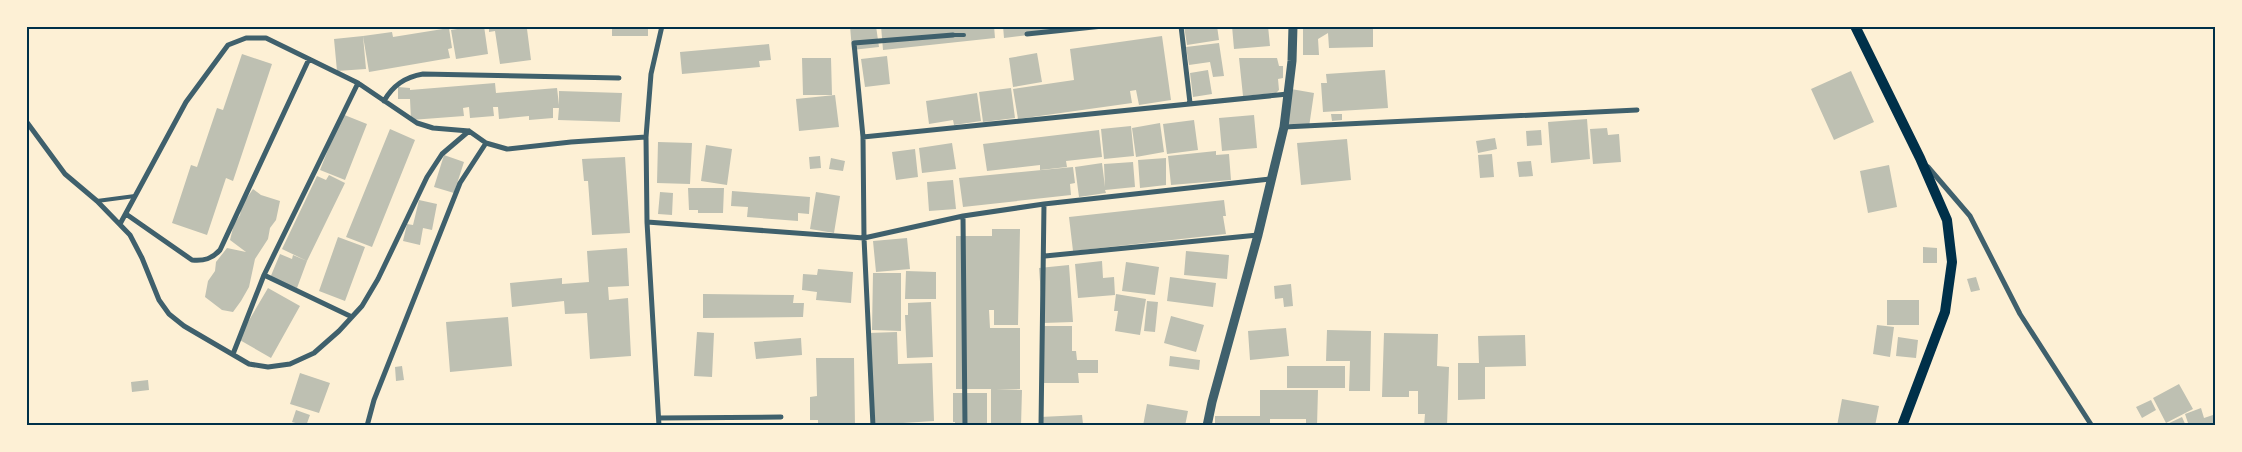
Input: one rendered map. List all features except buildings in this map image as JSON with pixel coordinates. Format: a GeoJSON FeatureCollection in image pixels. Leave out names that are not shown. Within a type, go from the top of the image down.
{"type":"FeatureCollection","features":[{"type":"Feature","properties":{"kind":"main road"},"geometry":{"type":"LineString","coordinates":[[1855,26],[1920,158],[1947,220],[1952,262],[1945,312],[1902,426]]}},
{"type":"Feature","properties":{"kind":"street"},"geometry":{"type":"LineString","coordinates":[[659,426],[647,222],[646,137],[651,74],[662,26]]}},
{"type":"Feature","properties":{"kind":"street"},"geometry":{"type":"LineString","coordinates":[[1026,34],[1103,26]]}},
{"type":"Feature","properties":{"kind":"street"},"geometry":{"type":"LineString","coordinates":[[1181,26],[1190,103]]}},
{"type":"Feature","properties":{"kind":"street"},"geometry":{"type":"LineString","coordinates":[[1208,426],[1212,402],[1258,235],[1284,127],[1292,61],[1293,26]]}},
{"type":"Feature","properties":{"kind":"street"},"geometry":{"type":"LineString","coordinates":[[873,426],[864,238],[863,137],[854,43],[953,35]]}},
{"type":"Feature","properties":{"kind":"street"},"geometry":{"type":"LineString","coordinates":[[120,224],[186,102],[228,45],[246,38],[266,38],[358,83],[417,122],[433,128],[469,131],[486,143],[507,149],[570,142],[646,137]]}},
{"type":"Feature","properties":{"kind":"street"},"geometry":{"type":"LineString","coordinates":[[126,214],[192,260],[205,260],[216,255],[309,59]]}},
{"type":"Feature","properties":{"kind":"street"},"geometry":{"type":"LineString","coordinates":[[384,101],[397,84],[406,78],[423,74],[619,78]]}},
{"type":"Feature","properties":{"kind":"street"},"geometry":{"type":"LineString","coordinates":[[233,354],[264,275],[358,83]]}},
{"type":"Feature","properties":{"kind":"street"},"geometry":{"type":"LineString","coordinates":[[863,137],[1288,94]]}},
{"type":"Feature","properties":{"kind":"street"},"geometry":{"type":"LineString","coordinates":[[1284,127],[1637,110]]}},
{"type":"Feature","properties":{"kind":"street"},"geometry":{"type":"LineString","coordinates":[[26,121],[65,174],[97,201],[130,236],[142,258],[159,300],[169,314],[184,326],[249,364],[268,366],[290,364],[314,353],[362,306],[378,279],[427,177],[442,154],[469,131]]}},
{"type":"Feature","properties":{"kind":"street"},"geometry":{"type":"LineString","coordinates":[[367,426],[374,400],[460,183],[486,143]]}},
{"type":"Feature","properties":{"kind":"street"},"geometry":{"type":"LineString","coordinates":[[1920,158],[1970,216],[2020,314],[2092,426]]}},
{"type":"Feature","properties":{"kind":"street"},"geometry":{"type":"LineString","coordinates":[[647,222],[864,238],[963,216],[1044,204],[1270,179]]}},
{"type":"Feature","properties":{"kind":"street"},"geometry":{"type":"LineString","coordinates":[[1042,426],[1044,204]]}},
{"type":"Feature","properties":{"kind":"street"},"geometry":{"type":"LineString","coordinates":[[963,216],[965,426]]}},
{"type":"Feature","properties":{"kind":"street"},"geometry":{"type":"LineString","coordinates":[[1045,256],[1258,235]]}},
{"type":"Feature","properties":{"kind":"street"},"geometry":{"type":"LineString","coordinates":[[264,275],[352,317]]}},
{"type":"Feature","properties":{"kind":"street"},"geometry":{"type":"LineString","coordinates":[[659,418],[781,417]]}},
{"type":"Feature","properties":{"kind":"lane"},"geometry":{"type":"LineString","coordinates":[[953,35],[964,35]]}},
{"type":"Feature","properties":{"kind":"lane"},"geometry":{"type":"LineString","coordinates":[[97,201],[135,196]]}}]}
